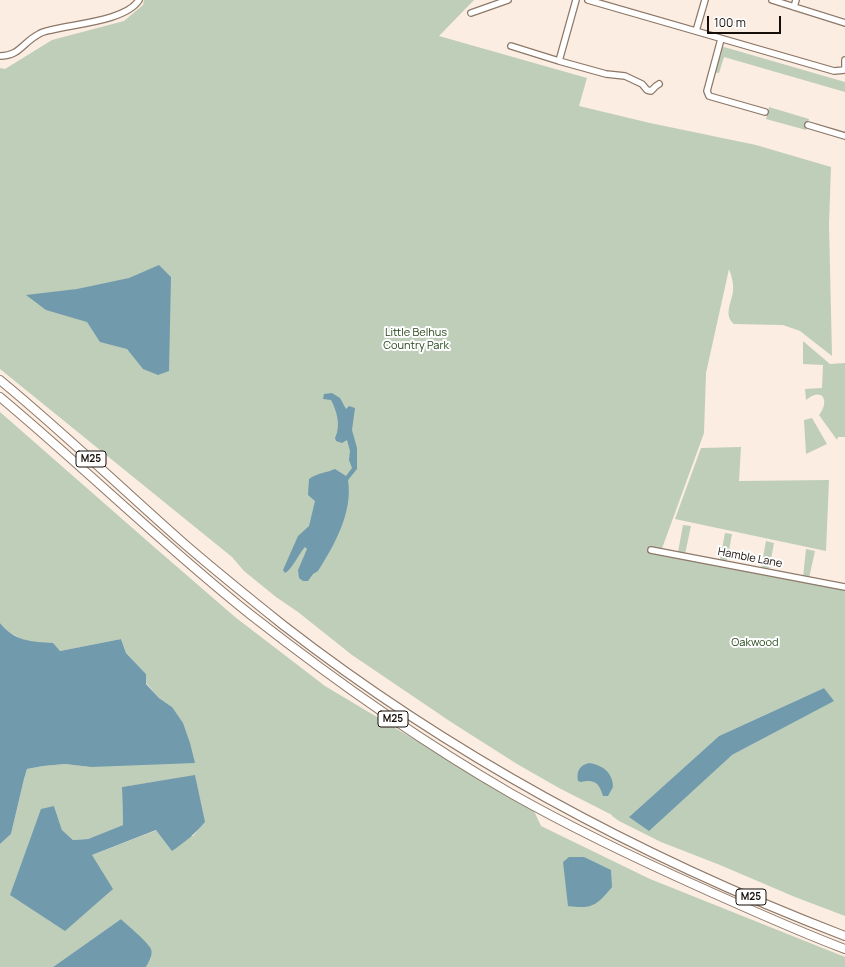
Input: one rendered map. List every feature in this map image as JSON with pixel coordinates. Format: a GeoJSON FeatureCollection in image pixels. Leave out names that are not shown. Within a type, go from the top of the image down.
{"type":"FeatureCollection","features":[{"type":"Feature","properties":{"kind":"highway","name":"M25"},"geometry":{"type":"LineString","coordinates":[[0,380],[180,540],[233,585],[364,685],[416,720],[512,780],[605,830],[738,892],[845,936]]}},
{"type":"Feature","properties":{"kind":"highway","name":"M25"},"geometry":{"type":"LineString","coordinates":[[0,397],[44,434],[171,548],[248,613],[342,684],[424,740],[514,795],[601,841],[757,913],[845,949]]}},
{"type":"Feature","properties":{"kind":"street"},"geometry":{"type":"LineString","coordinates":[[0,56],[8,56],[18,52],[39,34],[85,24],[126,12],[135,6],[138,0]]}},
{"type":"Feature","properties":{"kind":"street"},"geometry":{"type":"LineString","coordinates":[[471,13],[508,0]]}},
{"type":"Feature","properties":{"kind":"street"},"geometry":{"type":"LineString","coordinates":[[558,61],[576,0]]}},
{"type":"Feature","properties":{"kind":"street"},"geometry":{"type":"LineString","coordinates":[[588,0],[834,71],[845,69],[845,60]]}},
{"type":"Feature","properties":{"kind":"street"},"geometry":{"type":"LineString","coordinates":[[696,31],[705,0]]}},
{"type":"Feature","properties":{"kind":"street"},"geometry":{"type":"LineString","coordinates":[[772,0],[845,22]]}},
{"type":"Feature","properties":{"kind":"street"},"geometry":{"type":"LineString","coordinates":[[794,7],[796,0]]}},
{"type":"Feature","properties":{"kind":"street"},"geometry":{"type":"LineString","coordinates":[[721,39],[707,94],[709,96],[766,112]]}},
{"type":"Feature","properties":{"kind":"street"},"geometry":{"type":"LineString","coordinates":[[511,46],[606,74],[625,76],[642,84],[647,90],[651,91],[659,84]]}},
{"type":"Feature","properties":{"kind":"street"},"geometry":{"type":"LineString","coordinates":[[808,125],[845,136]]}},
{"type":"Feature","properties":{"kind":"street","name":"Hamble Lane"},"geometry":{"type":"LineString","coordinates":[[652,550],[845,586]]}},
{"type":"Feature","properties":{"kind":"green space","name":"Little Belhus Country Park"},"geometry":{"type":"Polygon","coordinates":[[[144,0],[474,0],[439,36],[587,78],[579,106],[650,123],[756,145],[831,167],[829,224],[832,356],[800,331],[783,325],[734,324],[729,317],[729,308],[733,288],[729,269],[706,373],[704,433],[660,554],[845,589],[845,916],[661,842],[619,821],[612,815],[559,788],[517,764],[451,722],[352,655],[298,612],[276,597],[244,571],[232,557],[0,369],[0,68],[5,69],[52,40],[124,21],[143,5],[144,0]],[[824,688],[719,736],[629,817],[732,755],[833,701],[824,688]]]}},
{"type":"Feature","properties":{"kind":"green space"},"geometry":{"type":"Polygon","coordinates":[[[724,47],[845,82],[845,92],[724,57],[719,73],[713,72],[721,48],[724,47]]]}},
{"type":"Feature","properties":{"kind":"green space"},"geometry":{"type":"Polygon","coordinates":[[[769,107],[809,119],[806,130],[766,119],[769,107]]]}},
{"type":"Feature","properties":{"kind":"green space"},"geometry":{"type":"Polygon","coordinates":[[[803,341],[830,364],[845,363],[845,437],[838,437],[837,440],[819,415],[824,405],[823,397],[817,395],[806,400],[805,389],[822,388],[823,365],[803,364],[803,341]]]}},
{"type":"Feature","properties":{"kind":"green space"},"geometry":{"type":"Polygon","coordinates":[[[0,412],[235,617],[325,686],[534,811],[541,826],[650,879],[845,957],[845,967],[146,967],[151,958],[133,931],[121,919],[53,967],[0,967],[0,844],[11,834],[27,769],[65,764],[91,767],[172,707],[159,698],[146,683],[146,674],[126,653],[121,639],[60,651],[39,643],[28,642],[5,630],[0,623],[0,412]],[[195,776],[122,787],[123,825],[88,839],[73,840],[62,830],[54,806],[10,895],[92,855],[157,830],[193,836],[204,822],[195,776]]]}},
{"type":"Feature","properties":{"kind":"green space"},"geometry":{"type":"Polygon","coordinates":[[[812,418],[827,444],[806,454],[804,420],[812,418]]]}},
{"type":"Feature","properties":{"kind":"green space"},"geometry":{"type":"Polygon","coordinates":[[[741,447],[739,481],[829,480],[826,551],[675,519],[701,448],[741,447]]]}},
{"type":"Feature","properties":{"kind":"green space"},"geometry":{"type":"Polygon","coordinates":[[[683,525],[691,526],[685,554],[678,552],[683,525]]]}},
{"type":"Feature","properties":{"kind":"green space"},"geometry":{"type":"Polygon","coordinates":[[[725,533],[732,534],[727,561],[720,560],[725,533]]]}},
{"type":"Feature","properties":{"kind":"green space"},"geometry":{"type":"Polygon","coordinates":[[[766,541],[774,543],[769,570],[761,569],[766,541]]]}},
{"type":"Feature","properties":{"kind":"green space"},"geometry":{"type":"Polygon","coordinates":[[[806,549],[815,551],[809,578],[803,577],[806,549]]]}},
{"type":"Feature","properties":{"kind":"water"},"geometry":{"type":"Polygon","coordinates":[[[159,265],[171,277],[169,371],[158,375],[143,369],[127,349],[100,342],[87,322],[46,310],[26,295],[77,289],[129,278],[159,265]]]}},
{"type":"Feature","properties":{"kind":"water"},"geometry":{"type":"Polygon","coordinates":[[[332,393],[340,398],[346,409],[349,406],[355,408],[352,430],[357,448],[357,469],[348,480],[348,504],[341,527],[331,550],[318,571],[313,574],[308,581],[303,581],[299,578],[298,570],[307,549],[305,547],[288,571],[285,573],[283,570],[298,536],[309,526],[315,501],[308,495],[309,479],[315,475],[335,469],[346,476],[352,468],[349,460],[350,451],[347,440],[342,443],[336,441],[335,438],[338,424],[333,404],[331,400],[323,399],[324,394],[332,393]]]}},
{"type":"Feature","properties":{"kind":"water"},"geometry":{"type":"Polygon","coordinates":[[[0,623],[11,634],[17,637],[31,641],[53,643],[60,651],[121,639],[126,653],[146,674],[146,684],[159,698],[172,707],[183,723],[195,763],[91,767],[65,764],[27,769],[11,834],[0,844],[0,623]]]}},
{"type":"Feature","properties":{"kind":"water"},"geometry":{"type":"Polygon","coordinates":[[[824,688],[834,701],[732,755],[649,831],[629,817],[719,736],[824,688]]]}},
{"type":"Feature","properties":{"kind":"water"},"geometry":{"type":"Polygon","coordinates":[[[589,763],[603,768],[609,774],[613,782],[613,787],[608,796],[603,796],[596,783],[590,781],[578,781],[579,769],[583,765],[589,763]]]}},
{"type":"Feature","properties":{"kind":"water"},"geometry":{"type":"Polygon","coordinates":[[[195,775],[205,822],[190,838],[172,851],[156,830],[92,855],[113,889],[65,931],[10,895],[41,809],[54,806],[62,830],[73,840],[88,839],[123,825],[122,787],[195,775]]]}},
{"type":"Feature","properties":{"kind":"water"},"geometry":{"type":"Polygon","coordinates":[[[569,857],[584,857],[611,870],[612,887],[598,902],[593,905],[583,907],[568,906],[563,862],[569,857]]]}},
{"type":"Feature","properties":{"kind":"water"},"geometry":{"type":"Polygon","coordinates":[[[121,919],[142,938],[151,949],[151,956],[146,967],[53,967],[121,919]]]}},
{"type":"Feature","properties":{"kind":"park label","name":"Oakwood"},"geometry":{"type":"Point","coordinates":[755,643]}}]}
